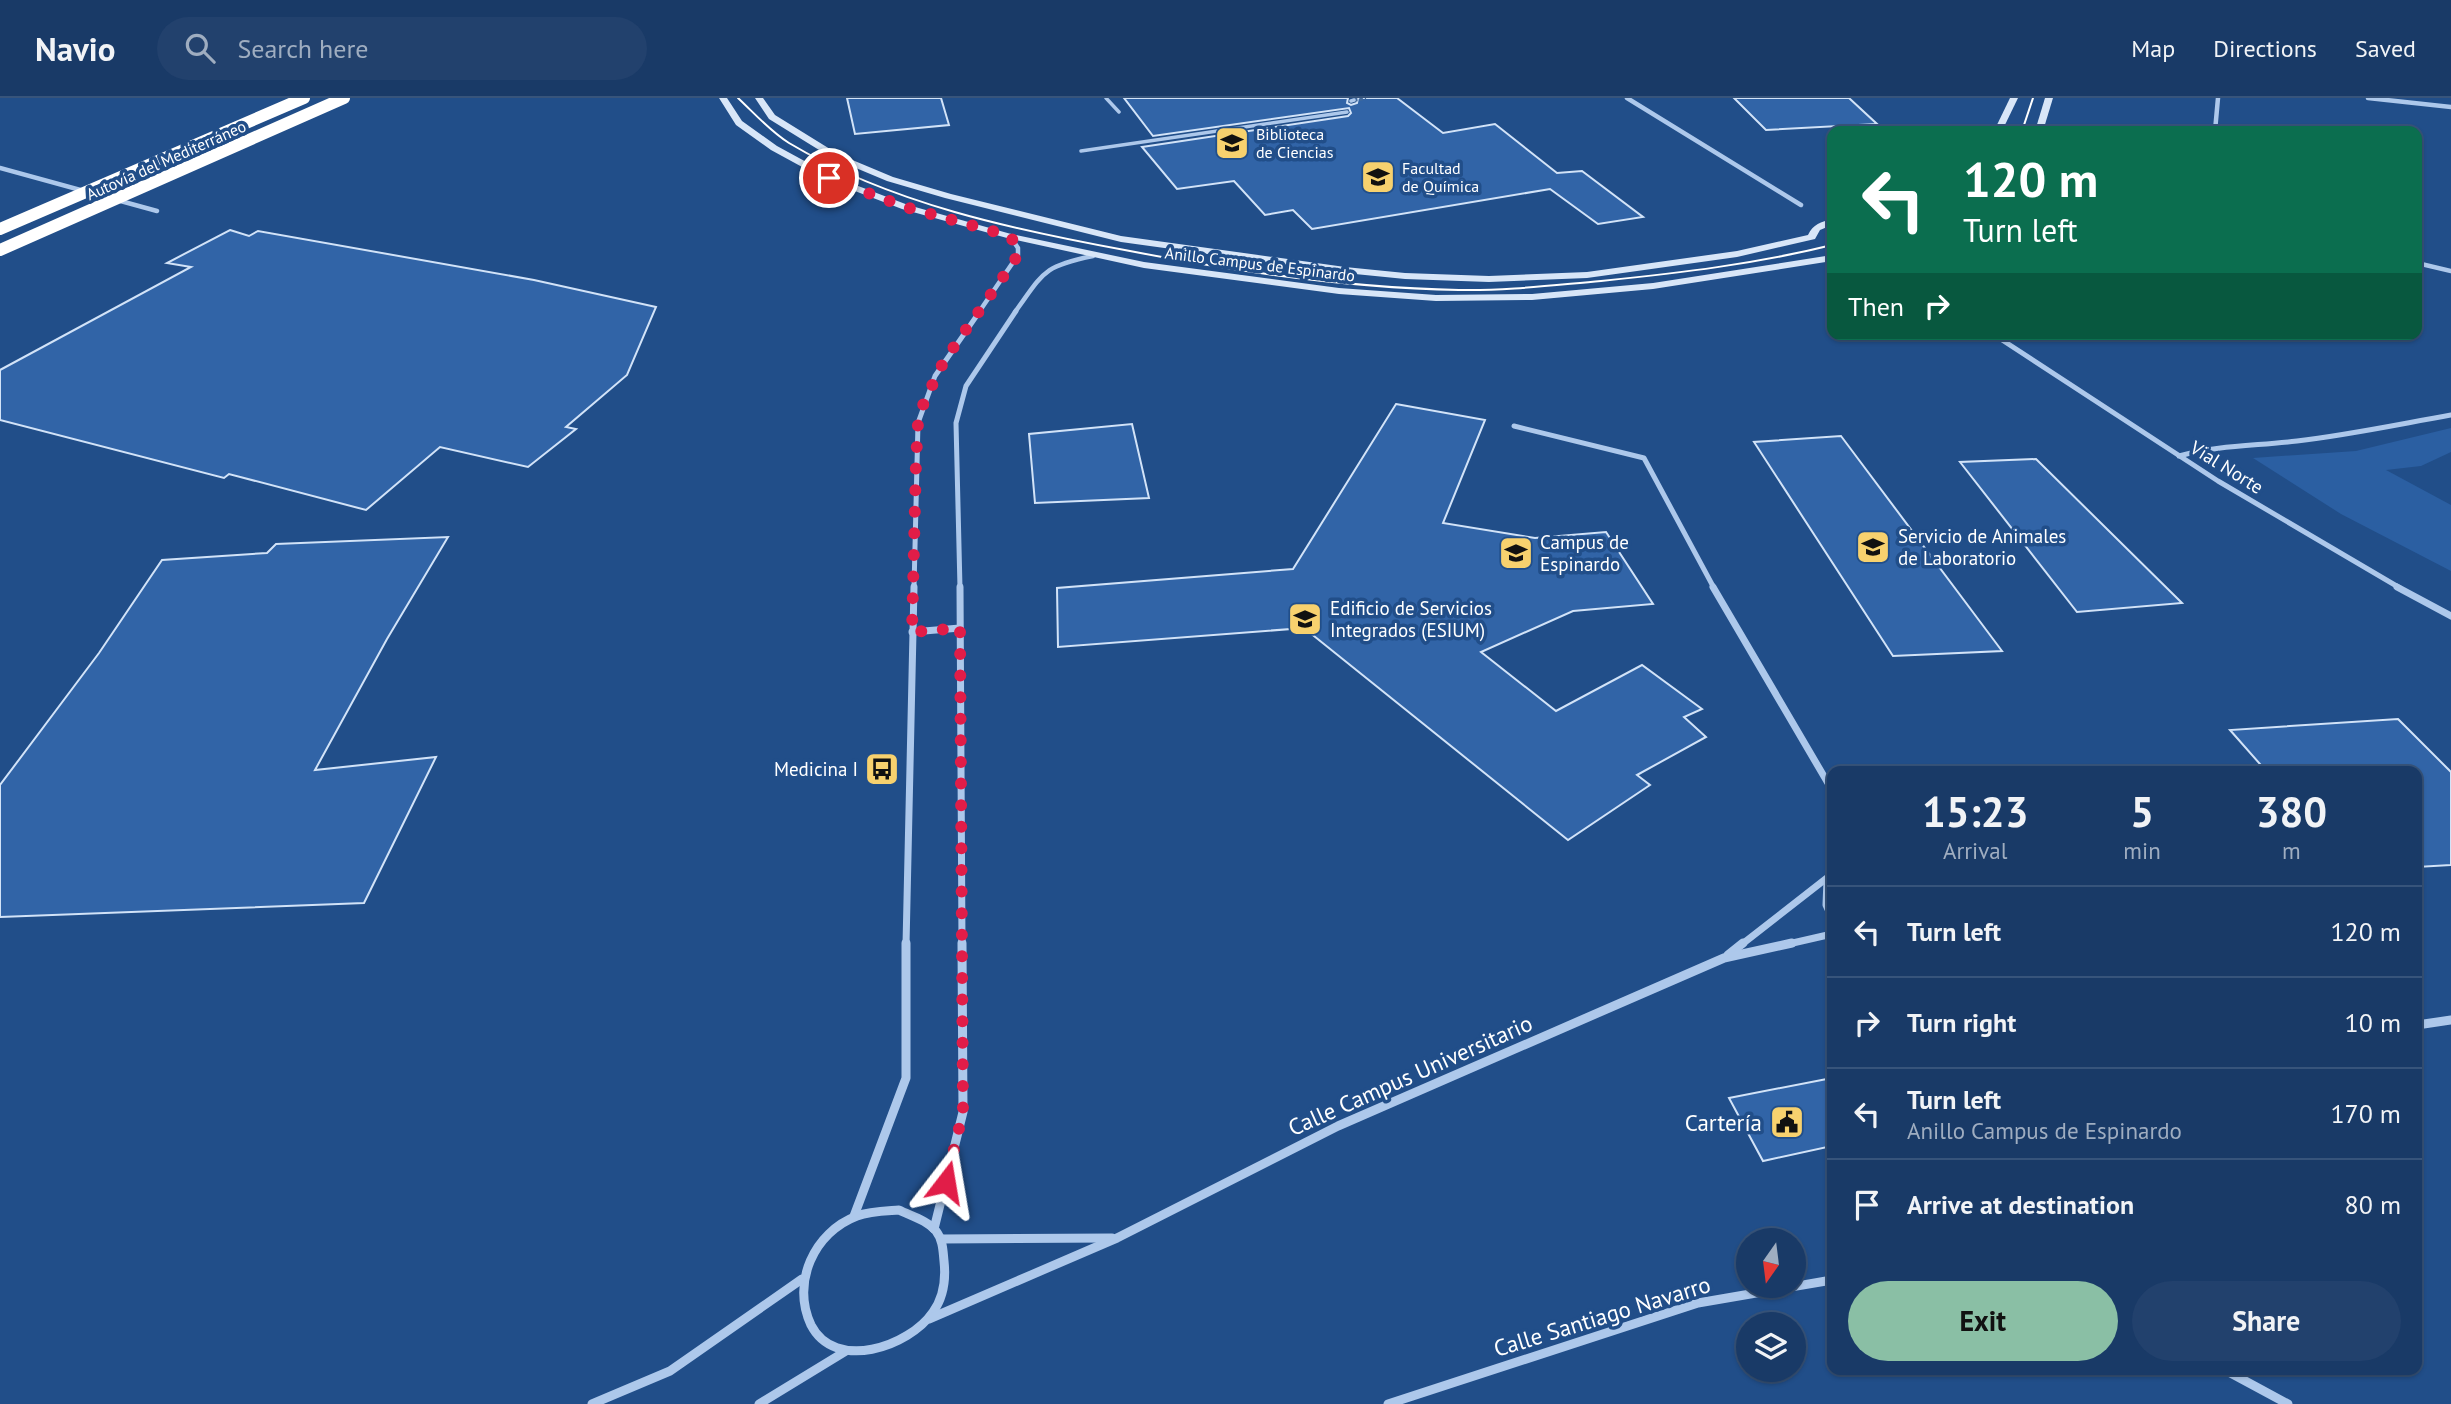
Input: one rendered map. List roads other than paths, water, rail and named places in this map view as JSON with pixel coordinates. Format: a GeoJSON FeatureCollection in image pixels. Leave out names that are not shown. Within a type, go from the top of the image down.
{"type":"FeatureCollection","features":[{"type":"Feature","properties":{"kind":"highway","name":"Autovía del Mediterráneo"},"geometry":{"type":"LineString","coordinates":[[0,229],[303,98]]}},
{"type":"Feature","properties":{"kind":"highway","name":"Autovía del Mediterráneo"},"geometry":{"type":"LineString","coordinates":[[0,250],[344,98]]}},
{"type":"Feature","properties":{"kind":"main road","name":"Anillo Campus de Espinardo"},"geometry":{"type":"LineString","coordinates":[[723,98],[739,123],[774,148],[829,178],[905,207],[1093,256],[1339,291],[1436,298],[1532,297],[1653,286],[1827,258]]}},
{"type":"Feature","properties":{"kind":"main road","name":"Anillo Campus de Espinardo"},"geometry":{"type":"LineString","coordinates":[[759,98],[772,117],[835,156],[925,189],[1121,239],[1345,270],[1405,276],[1489,279],[1587,275],[1816,244]]}},
{"type":"Feature","properties":{"kind":"main road"},"geometry":{"type":"LineString","coordinates":[[2000,126],[2014,98]]}},
{"type":"Feature","properties":{"kind":"main road"},"geometry":{"type":"LineString","coordinates":[[2041,126],[2049,98]]}},
{"type":"Feature","properties":{"kind":"main road","name":"Anillo Campus de Espinardo"},"geometry":{"type":"LineString","coordinates":[[1827,223],[1813,230],[1816,244],[1827,253]]}},
{"type":"Feature","properties":{"kind":"street"},"geometry":{"type":"LineString","coordinates":[[1106,98],[1119,112]]}},
{"type":"Feature","properties":{"kind":"street"},"geometry":{"type":"LineString","coordinates":[[1627,98],[1801,205]]}},
{"type":"Feature","properties":{"kind":"street"},"geometry":{"type":"LineString","coordinates":[[2215,126],[2218,98]]}},
{"type":"Feature","properties":{"kind":"street"},"geometry":{"type":"LineString","coordinates":[[2368,98],[2451,107]]}},
{"type":"Feature","properties":{"kind":"street"},"geometry":{"type":"LineString","coordinates":[[1081,151],[1347,112]]}},
{"type":"Feature","properties":{"kind":"street"},"geometry":{"type":"LineString","coordinates":[[0,168],[157,211]]}},
{"type":"Feature","properties":{"kind":"street"},"geometry":{"type":"LineString","coordinates":[[854,1216],[906,1078],[906,918],[918,423],[935,376],[1018,255],[1018,248],[1010,236]]}},
{"type":"Feature","properties":{"kind":"street"},"geometry":{"type":"LineString","coordinates":[[934,1228],[963,1112],[956,424],[967,386],[1021,301],[1046,271],[1070,260],[1093,256]]}},
{"type":"Feature","properties":{"kind":"street"},"geometry":{"type":"LineString","coordinates":[[2422,264],[2451,271]]}},
{"type":"Feature","properties":{"kind":"street","name":"Vial Norte"},"geometry":{"type":"LineString","coordinates":[[2002,340],[2287,523],[2451,616]]}},
{"type":"Feature","properties":{"kind":"street"},"geometry":{"type":"LineString","coordinates":[[2179,456],[2213,447],[2268,445],[2324,438],[2451,415]]}},
{"type":"Feature","properties":{"kind":"street"},"geometry":{"type":"LineString","coordinates":[[1514,426],[1644,458],[1698,561],[1827,781]]}},
{"type":"Feature","properties":{"kind":"street"},"geometry":{"type":"LineString","coordinates":[[912,632],[960,628]]}},
{"type":"Feature","properties":{"kind":"street","name":"Calle Campus Universitario"},"geometry":{"type":"LineString","coordinates":[[1724,958],[1827,879]]}},
{"type":"Feature","properties":{"kind":"street","name":"Calle Campus Universitario"},"geometry":{"type":"LineString","coordinates":[[929,1319],[1116,1238],[1338,1126],[1724,958],[1827,935]]}},
{"type":"Feature","properties":{"kind":"street"},"geometry":{"type":"LineString","coordinates":[[2422,1025],[2451,1020]]}},
{"type":"Feature","properties":{"kind":"street"},"geometry":{"type":"LineString","coordinates":[[759,1404],[846,1351],[891,1347],[929,1319],[947,1278],[941,1239],[934,1228],[899,1210],[854,1216],[830,1232],[812,1253],[802,1279],[803,1311],[819,1337],[846,1351]]}},
{"type":"Feature","properties":{"kind":"street","name":"Calle Campus Universitario"},"geometry":{"type":"LineString","coordinates":[[941,1239],[1116,1238]]}},
{"type":"Feature","properties":{"kind":"street"},"geometry":{"type":"LineString","coordinates":[[592,1404],[670,1371],[802,1279]]}},
{"type":"Feature","properties":{"kind":"street","name":"Calle Santiago Navarro"},"geometry":{"type":"LineString","coordinates":[[1388,1404],[1698,1303],[1827,1281]]}},
{"type":"Feature","properties":{"kind":"street"},"geometry":{"type":"LineString","coordinates":[[2234,1375],[2288,1404]]}},
{"type":"Feature","properties":{"kind":"tunnel"},"geometry":{"type":"LineString","coordinates":[[1354,100],[1366,98]]}},
{"type":"Feature","properties":{"kind":"tram line"},"geometry":{"type":"LineString","coordinates":[[738,98],[789,143],[869,183],[911,198],[998,224],[1043,234],[1171,259],[1294,278],[1418,289],[1512,289],[1688,271],[1775,258],[1827,246]]}},
{"type":"Feature","properties":{"kind":"tram line"},"geometry":{"type":"LineString","coordinates":[[2024,126],[2033,98]]}},
{"type":"Feature","properties":{"kind":"place","name":"Biblioteca de Ciencias"},"geometry":{"type":"Point","coordinates":[1232,143]}},
{"type":"Feature","properties":{"kind":"place","name":"Facultad de Química"},"geometry":{"type":"Point","coordinates":[1378,177]}},
{"type":"Feature","properties":{"kind":"place","name":"Servicio de Animales de Laboratorio"},"geometry":{"type":"Point","coordinates":[1873,547]}},
{"type":"Feature","properties":{"kind":"place","name":"Campus de Espinardo"},"geometry":{"type":"Point","coordinates":[1516,553]}},
{"type":"Feature","properties":{"kind":"place","name":"Edificio de Servicios Integrados (ESIUM)"},"geometry":{"type":"Point","coordinates":[1305,619]}},
{"type":"Feature","properties":{"kind":"place","name":"Medicina I"},"geometry":{"type":"Point","coordinates":[882,769]}},
{"type":"Feature","properties":{"kind":"place","name":"Cartería"},"geometry":{"type":"Point","coordinates":[1787,1122]}}]}
